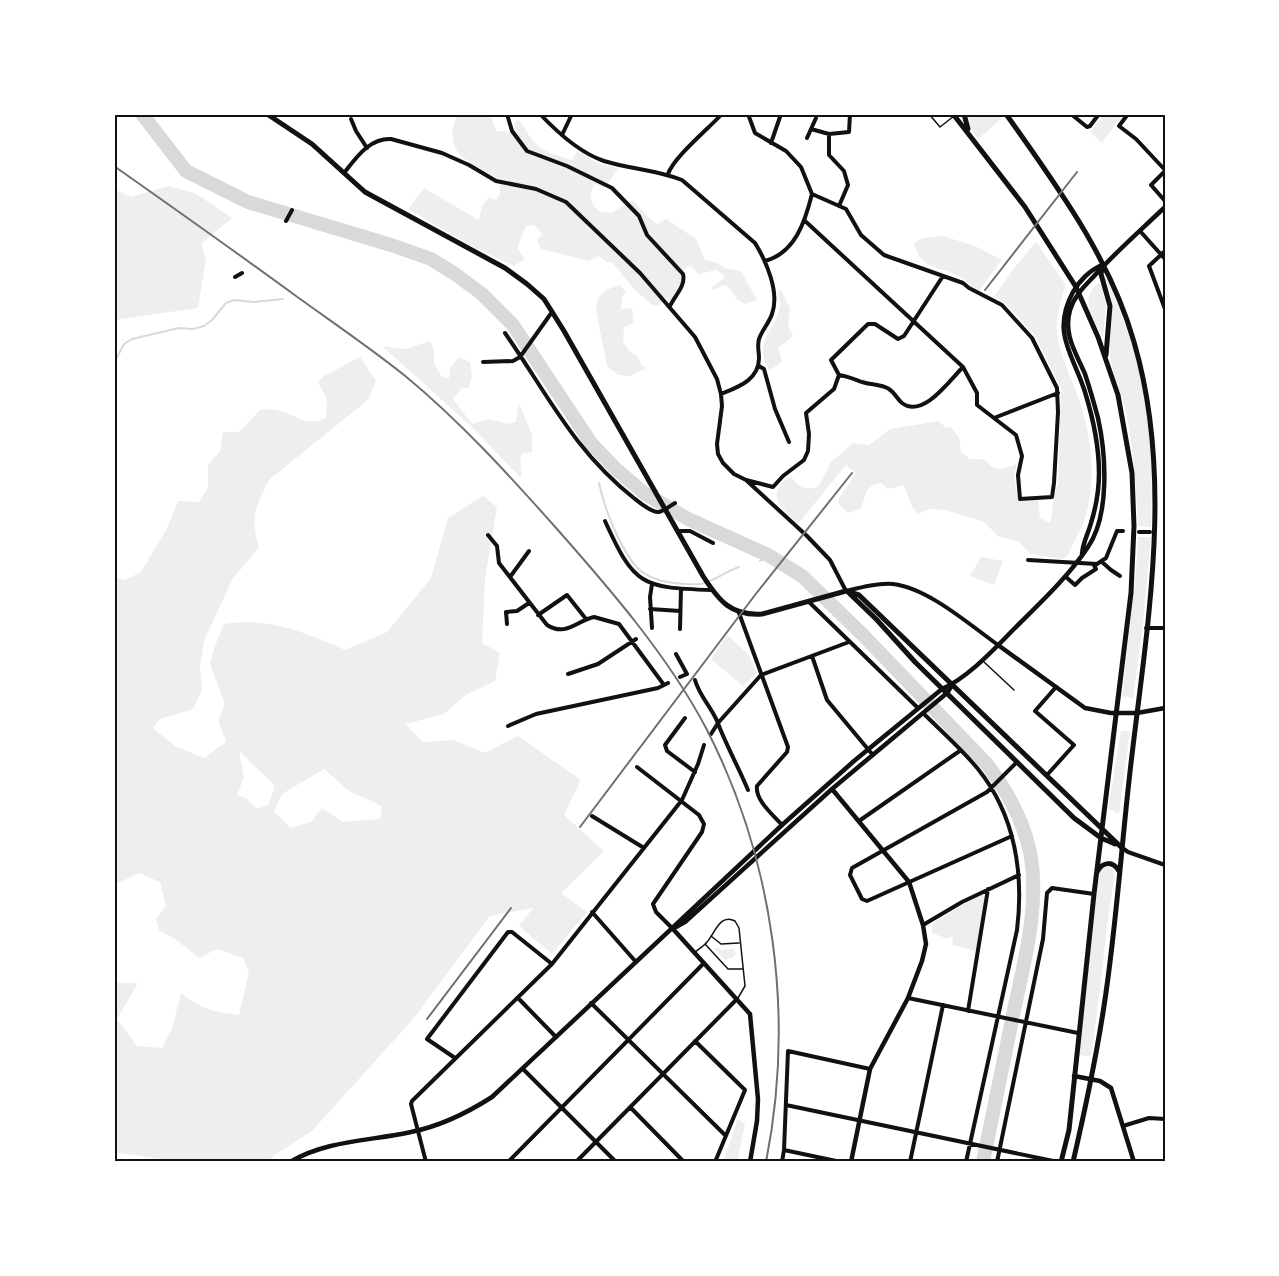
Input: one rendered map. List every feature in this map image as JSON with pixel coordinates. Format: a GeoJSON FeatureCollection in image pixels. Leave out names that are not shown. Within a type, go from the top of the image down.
{"type":"FeatureCollection","features":[{"type":"Feature","properties":{"kind":"main road"},"geometry":{"type":"LineString","coordinates":[[267,114],[312,144],[365,192],[505,268],[544,299],[655,492],[662,510],[671,520],[703,576],[723,603],[739,612],[762,614],[846,591],[855,592],[864,598],[1121,847]]}},
{"type":"Feature","properties":{"kind":"main road"},"geometry":{"type":"LineString","coordinates":[[964,114],[972,138]]}},
{"type":"Feature","properties":{"kind":"main road"},"geometry":{"type":"LineString","coordinates":[[1006,114],[1056,184],[1108,273],[1123,306],[1135,344],[1152,422],[1155,507],[1137,713],[1104,1004],[1073,1162]]}},
{"type":"Feature","properties":{"kind":"main road"},"geometry":{"type":"LineString","coordinates":[[954,115],[1025,207],[1071,278],[1086,308],[1107,362],[1122,415],[1134,500],[1133,568],[1117,713],[1096,876],[1069,1130],[1060,1162]]}},
{"type":"Feature","properties":{"kind":"main road"},"geometry":{"type":"LineString","coordinates":[[1103,264],[1101,274],[1110,306],[1107,362]]}},
{"type":"Feature","properties":{"kind":"main road"},"geometry":{"type":"LineString","coordinates":[[846,591],[1074,818],[1101,838],[1121,847]]}},
{"type":"Feature","properties":{"kind":"main road"},"geometry":{"type":"LineString","coordinates":[[1096,876],[1100,867],[1107,863],[1114,865],[1119,871]]}},
{"type":"Feature","properties":{"kind":"street"},"geometry":{"type":"LineString","coordinates":[[507,114],[512,130],[527,151],[567,166],[612,189],[639,216],[647,235],[684,279],[670,306]]}},
{"type":"Feature","properties":{"kind":"street"},"geometry":{"type":"LineString","coordinates":[[540,114],[562,135],[602,160],[668,174],[692,186],[755,243],[765,261],[773,287],[772,314],[758,342],[759,366],[754,375],[744,384],[721,394]]}},
{"type":"Feature","properties":{"kind":"street"},"geometry":{"type":"LineString","coordinates":[[562,135],[572,114]]}},
{"type":"Feature","properties":{"kind":"street"},"geometry":{"type":"LineString","coordinates":[[668,174],[670,168],[690,145],[723,114]]}},
{"type":"Feature","properties":{"kind":"street"},"geometry":{"type":"LineString","coordinates":[[748,114],[755,133],[786,151],[801,167],[812,194],[804,220],[787,250],[765,261]]}},
{"type":"Feature","properties":{"kind":"street"},"geometry":{"type":"LineString","coordinates":[[771,142],[781,114]]}},
{"type":"Feature","properties":{"kind":"street"},"geometry":{"type":"LineString","coordinates":[[811,129],[829,134],[849,132],[850,114]]}},
{"type":"Feature","properties":{"kind":"street"},"geometry":{"type":"LineString","coordinates":[[1071,114],[1090,126],[1099,114]]}},
{"type":"Feature","properties":{"kind":"street"},"geometry":{"type":"LineString","coordinates":[[1128,114],[1119,126],[1136,139],[1165,170],[1151,185],[1165,201]]}},
{"type":"Feature","properties":{"kind":"street"},"geometry":{"type":"LineString","coordinates":[[807,138],[816,118]]}},
{"type":"Feature","properties":{"kind":"street"},"geometry":{"type":"LineString","coordinates":[[351,119],[367,148]]}},
{"type":"Feature","properties":{"kind":"street"},"geometry":{"type":"LineString","coordinates":[[829,134],[829,155],[844,171],[848,185],[839,206]]}},
{"type":"Feature","properties":{"kind":"street"},"geometry":{"type":"LineString","coordinates":[[344,173],[367,148],[384,139],[414,144],[469,165],[496,181],[536,189],[566,202],[634,266],[695,337],[717,379],[721,394],[718,454],[728,469],[746,480],[830,560],[846,591],[880,584],[912,588],[998,645],[1085,708],[1117,713],[1137,713],[1165,708]]}},
{"type":"Feature","properties":{"kind":"street"},"geometry":{"type":"LineString","coordinates":[[804,220],[963,367],[977,393],[976,405],[1016,435],[1022,456],[1018,475],[1020,499],[1052,497],[1058,393],[1032,338],[1002,305],[963,283],[884,255],[861,235],[846,209],[812,194]]}},
{"type":"Feature","properties":{"kind":"street"},"geometry":{"type":"LineString","coordinates":[[290,1162],[304,1154],[334,1145],[418,1131],[445,1122],[476,1107],[499,1090],[673,929],[681,918],[936,702],[945,691],[998,645],[1066,577],[1089,546],[1101,509],[1104,490],[1104,455],[1094,401],[1069,336],[1069,305],[1077,289],[1094,268],[1103,264],[1165,207]]}},
{"type":"Feature","properties":{"kind":"street"},"geometry":{"type":"LineString","coordinates":[[286,221],[292,210]]}},
{"type":"Feature","properties":{"kind":"street"},"geometry":{"type":"LineString","coordinates":[[1140,231],[1163,252],[1165,259]]}},
{"type":"Feature","properties":{"kind":"street"},"geometry":{"type":"LineString","coordinates":[[1163,252],[1149,266],[1165,309]]}},
{"type":"Feature","properties":{"kind":"street"},"geometry":{"type":"LineString","coordinates":[[235,277],[242,273]]}},
{"type":"Feature","properties":{"kind":"street"},"geometry":{"type":"LineString","coordinates":[[943,276],[904,336],[898,339],[875,324],[868,324],[831,360],[839,375],[881,385],[891,390],[902,403],[922,406],[930,401],[963,367]]}},
{"type":"Feature","properties":{"kind":"street"},"geometry":{"type":"LineString","coordinates":[[483,362],[513,361],[522,356],[552,311]]}},
{"type":"Feature","properties":{"kind":"street"},"geometry":{"type":"LineString","coordinates":[[505,333],[572,435],[607,476],[639,503],[655,512],[674,503]]}},
{"type":"Feature","properties":{"kind":"street"},"geometry":{"type":"LineString","coordinates":[[759,366],[764,369],[775,409],[789,442]]}},
{"type":"Feature","properties":{"kind":"street"},"geometry":{"type":"LineString","coordinates":[[746,480],[773,487],[804,460],[808,452],[809,434],[806,413],[834,389],[839,375]]}},
{"type":"Feature","properties":{"kind":"street"},"geometry":{"type":"LineString","coordinates":[[994,418],[1058,393]]}},
{"type":"Feature","properties":{"kind":"street"},"geometry":{"type":"LineString","coordinates":[[605,521],[634,574],[652,584],[681,589],[711,588]]}},
{"type":"Feature","properties":{"kind":"street"},"geometry":{"type":"LineString","coordinates":[[678,531],[690,531],[713,543]]}},
{"type":"Feature","properties":{"kind":"street"},"geometry":{"type":"LineString","coordinates":[[1029,560],[1094,565],[1106,558],[1117,531],[1123,531]]}},
{"type":"Feature","properties":{"kind":"street"},"geometry":{"type":"LineString","coordinates":[[1139,532],[1150,532]]}},
{"type":"Feature","properties":{"kind":"street"},"geometry":{"type":"LineString","coordinates":[[488,534],[497,546],[499,562],[538,615],[553,629],[576,627],[586,619],[594,617],[619,624],[634,640],[666,684],[599,702],[536,714],[507,726]]}},
{"type":"Feature","properties":{"kind":"street"},"geometry":{"type":"LineString","coordinates":[[510,577],[528,551]]}},
{"type":"Feature","properties":{"kind":"street"},"geometry":{"type":"LineString","coordinates":[[1102,562],[1120,576]]}},
{"type":"Feature","properties":{"kind":"street"},"geometry":{"type":"LineString","coordinates":[[1066,577],[1075,585],[1096,569],[1094,565]]}},
{"type":"Feature","properties":{"kind":"street"},"geometry":{"type":"LineString","coordinates":[[652,584],[650,609],[652,628]]}},
{"type":"Feature","properties":{"kind":"street"},"geometry":{"type":"LineString","coordinates":[[680,629],[681,589]]}},
{"type":"Feature","properties":{"kind":"street"},"geometry":{"type":"LineString","coordinates":[[538,615],[567,594],[586,619]]}},
{"type":"Feature","properties":{"kind":"street"},"geometry":{"type":"LineString","coordinates":[[811,601],[849,642],[920,706]]}},
{"type":"Feature","properties":{"kind":"street"},"geometry":{"type":"LineString","coordinates":[[507,624],[506,612],[517,611],[529,603]]}},
{"type":"Feature","properties":{"kind":"street"},"geometry":{"type":"LineString","coordinates":[[650,609],[681,611]]}},
{"type":"Feature","properties":{"kind":"street"},"geometry":{"type":"LineString","coordinates":[[739,612],[788,747],[787,752],[757,786],[756,793],[782,825]]}},
{"type":"Feature","properties":{"kind":"street"},"geometry":{"type":"LineString","coordinates":[[1146,628],[1165,628]]}},
{"type":"Feature","properties":{"kind":"street"},"geometry":{"type":"LineString","coordinates":[[568,674],[598,664],[634,640]]}},
{"type":"Feature","properties":{"kind":"street"},"geometry":{"type":"LineString","coordinates":[[711,734],[761,675],[849,642]]}},
{"type":"Feature","properties":{"kind":"street"},"geometry":{"type":"LineString","coordinates":[[676,654],[687,674],[680,678]]}},
{"type":"Feature","properties":{"kind":"street"},"geometry":{"type":"LineString","coordinates":[[812,656],[827,700],[872,754]]}},
{"type":"Feature","properties":{"kind":"street"},"geometry":{"type":"LineString","coordinates":[[695,680],[718,723],[724,742],[736,759],[748,789]]}},
{"type":"Feature","properties":{"kind":"street"},"geometry":{"type":"LineString","coordinates":[[1046,776],[1074,745],[1035,711],[1056,687]]}},
{"type":"Feature","properties":{"kind":"street"},"geometry":{"type":"LineString","coordinates":[[742,866],[770,836],[868,749],[920,706],[945,691]]}},
{"type":"Feature","properties":{"kind":"street"},"geometry":{"type":"LineString","coordinates":[[925,711],[993,786],[1012,836],[1019,875],[1017,930],[966,1162]]}},
{"type":"Feature","properties":{"kind":"street"},"geometry":{"type":"LineString","coordinates":[[686,718],[665,745],[667,751],[695,771]]}},
{"type":"Feature","properties":{"kind":"street"},"geometry":{"type":"LineString","coordinates":[[426,1162],[412,1101],[552,964],[681,800],[704,745]]}},
{"type":"Feature","properties":{"kind":"street"},"geometry":{"type":"LineString","coordinates":[[859,821],[961,750]]}},
{"type":"Feature","properties":{"kind":"street"},"geometry":{"type":"LineString","coordinates":[[1012,836],[867,901],[862,900],[850,872],[852,868],[993,786],[1017,762]]}},
{"type":"Feature","properties":{"kind":"street"},"geometry":{"type":"LineString","coordinates":[[636,767],[699,815],[704,824],[704,828],[653,904],[656,912],[746,1010],[751,1025],[758,1099],[750,1162]]}},
{"type":"Feature","properties":{"kind":"street"},"geometry":{"type":"LineString","coordinates":[[832,789],[909,882],[923,925],[925,954],[908,998],[870,1069],[851,1162]]}},
{"type":"Feature","properties":{"kind":"street"},"geometry":{"type":"LineString","coordinates":[[592,816],[644,848]]}},
{"type":"Feature","properties":{"kind":"street"},"geometry":{"type":"LineString","coordinates":[[1121,847],[1128,852],[1165,865]]}},
{"type":"Feature","properties":{"kind":"street"},"geometry":{"type":"LineString","coordinates":[[923,925],[962,902],[1019,875]]}},
{"type":"Feature","properties":{"kind":"street"},"geometry":{"type":"LineString","coordinates":[[997,1162],[1023,1022],[1043,939],[1047,893],[1052,888],[1094,894]]}},
{"type":"Feature","properties":{"kind":"street"},"geometry":{"type":"LineString","coordinates":[[968,1011],[988,890]]}},
{"type":"Feature","properties":{"kind":"street"},"geometry":{"type":"LineString","coordinates":[[592,912],[636,962]]}},
{"type":"Feature","properties":{"kind":"street"},"geometry":{"type":"LineString","coordinates":[[455,1058],[427,1039],[508,932],[512,932],[552,964]]}},
{"type":"Feature","properties":{"kind":"street"},"geometry":{"type":"LineString","coordinates":[[508,1162],[704,963]]}},
{"type":"Feature","properties":{"kind":"street"},"geometry":{"type":"LineString","coordinates":[[518,998],[556,1037]]}},
{"type":"Feature","properties":{"kind":"street"},"geometry":{"type":"LineString","coordinates":[[908,998],[1078,1034]]}},
{"type":"Feature","properties":{"kind":"street"},"geometry":{"type":"LineString","coordinates":[[576,1162],[737,999]]}},
{"type":"Feature","properties":{"kind":"street"},"geometry":{"type":"LineString","coordinates":[[591,1003],[725,1135]]}},
{"type":"Feature","properties":{"kind":"street"},"geometry":{"type":"LineString","coordinates":[[910,1162],[943,1005]]}},
{"type":"Feature","properties":{"kind":"street"},"geometry":{"type":"LineString","coordinates":[[695,1041],[745,1090],[714,1162]]}},
{"type":"Feature","properties":{"kind":"street"},"geometry":{"type":"LineString","coordinates":[[782,1162],[788,1052],[870,1069]]}},
{"type":"Feature","properties":{"kind":"street"},"geometry":{"type":"LineString","coordinates":[[523,1069],[616,1162]]}},
{"type":"Feature","properties":{"kind":"street"},"geometry":{"type":"LineString","coordinates":[[1073,1076],[1091,1078],[1111,1088],[1134,1162]]}},
{"type":"Feature","properties":{"kind":"street"},"geometry":{"type":"LineString","coordinates":[[786,1105],[1060,1162]]}},
{"type":"Feature","properties":{"kind":"street"},"geometry":{"type":"LineString","coordinates":[[630,1107],[684,1162]]}},
{"type":"Feature","properties":{"kind":"street"},"geometry":{"type":"LineString","coordinates":[[1123,1126],[1149,1118],[1165,1119]]}},
{"type":"Feature","properties":{"kind":"street"},"geometry":{"type":"LineString","coordinates":[[784,1150],[841,1162]]}},
{"type":"Feature","properties":{"kind":"lane"},"geometry":{"type":"LineString","coordinates":[[929,114],[940,127],[954,115]]}},
{"type":"Feature","properties":{"kind":"lane"},"geometry":{"type":"LineString","coordinates":[[982,659],[1014,690]]}},
{"type":"Feature","properties":{"kind":"lane"},"geometry":{"type":"LineString","coordinates":[[694,953],[705,944],[724,920],[732,919],[738,924],[744,990],[737,999]]}},
{"type":"Feature","properties":{"kind":"lane"},"geometry":{"type":"LineString","coordinates":[[711,936],[722,944],[740,943]]}},
{"type":"Feature","properties":{"kind":"lane"},"geometry":{"type":"LineString","coordinates":[[705,944],[728,969],[743,969]]}},
{"type":"Feature","properties":{"kind":"shaded area"},"geometry":{"type":"Polygon","coordinates":[[[457,114],[485,114],[491,117],[496,131],[516,133],[514,124],[519,119],[534,143],[551,154],[572,160],[577,151],[600,164],[618,168],[605,188],[594,184],[590,195],[593,205],[600,212],[611,213],[633,200],[657,224],[666,219],[696,239],[705,260],[716,262],[724,268],[741,271],[757,300],[745,304],[737,299],[728,286],[723,285],[713,290],[712,287],[725,278],[723,274],[716,270],[698,274],[691,266],[681,274],[682,283],[670,301],[665,297],[659,305],[652,305],[634,289],[612,262],[607,262],[599,256],[589,261],[541,249],[537,240],[542,234],[534,225],[526,226],[517,248],[525,259],[514,266],[475,248],[408,209],[424,188],[479,220],[482,206],[489,197],[496,200],[500,194],[500,180],[469,162],[456,149],[453,128],[457,114]]]}},
{"type":"Feature","properties":{"kind":"shaded area"},"geometry":{"type":"Polygon","coordinates":[[[967,114],[998,114],[1001,119],[978,139],[971,128],[967,114]]]}},
{"type":"Feature","properties":{"kind":"shaded area"},"geometry":{"type":"Polygon","coordinates":[[[1104,114],[1123,114],[1102,143],[1090,132],[1104,114]]]}},
{"type":"Feature","properties":{"kind":"shaded area"},"geometry":{"type":"Polygon","coordinates":[[[169,186],[195,193],[232,218],[201,244],[206,259],[198,308],[114,320],[114,189],[131,197],[169,186]]]}},
{"type":"Feature","properties":{"kind":"shaded area"},"geometry":{"type":"Polygon","coordinates":[[[943,236],[975,246],[1002,260],[979,291],[959,276],[926,263],[917,252],[914,243],[923,238],[943,236]]]}},
{"type":"Feature","properties":{"kind":"shaded area"},"geometry":{"type":"Polygon","coordinates":[[[1036,242],[1065,284],[1057,320],[1058,341],[1082,410],[1091,459],[1092,475],[1088,508],[1067,557],[1061,559],[1031,554],[1019,542],[998,536],[984,522],[946,510],[929,509],[918,514],[912,507],[904,485],[888,489],[881,483],[871,486],[861,509],[848,513],[839,505],[838,500],[856,473],[846,465],[798,524],[781,506],[777,494],[783,482],[791,476],[802,487],[809,489],[818,487],[831,462],[853,443],[869,445],[890,429],[939,421],[946,428],[950,427],[959,437],[961,452],[970,459],[984,459],[992,467],[999,469],[1017,464],[1014,476],[1018,501],[1038,500],[1040,518],[1050,523],[1058,484],[1061,388],[1035,336],[1005,303],[994,297],[1036,242]]]}},
{"type":"Feature","properties":{"kind":"shaded area"},"geometry":{"type":"Polygon","coordinates":[[[1107,278],[1128,333],[1144,391],[1151,454],[1151,527],[1138,526],[1131,437],[1110,355],[1112,309],[1105,279],[1107,278]]]}},
{"type":"Feature","properties":{"kind":"shaded area"},"geometry":{"type":"Polygon","coordinates":[[[1098,283],[1101,284],[1106,305],[1103,338],[1092,317],[1088,303],[1092,290],[1098,283]]]}},
{"type":"Feature","properties":{"kind":"shaded area"},"geometry":{"type":"Polygon","coordinates":[[[620,285],[626,292],[622,297],[621,309],[632,309],[634,323],[624,327],[623,341],[629,351],[637,356],[642,365],[647,368],[630,376],[618,375],[607,366],[596,310],[598,298],[606,290],[620,285]]]}},
{"type":"Feature","properties":{"kind":"shaded area"},"geometry":{"type":"Polygon","coordinates":[[[781,290],[790,308],[788,326],[793,335],[778,347],[782,362],[770,370],[763,353],[764,345],[778,314],[780,304],[778,292],[781,290]]]}},
{"type":"Feature","properties":{"kind":"shaded area"},"geometry":{"type":"Polygon","coordinates":[[[430,341],[434,350],[434,364],[442,377],[449,378],[450,368],[459,357],[470,362],[472,376],[469,388],[462,388],[453,399],[472,424],[489,419],[509,424],[516,422],[519,403],[532,435],[532,452],[522,454],[520,460],[522,475],[520,477],[473,428],[382,346],[405,349],[430,341]]]}},
{"type":"Feature","properties":{"kind":"shaded area"},"geometry":{"type":"Polygon","coordinates":[[[360,357],[376,381],[368,400],[270,479],[256,512],[255,528],[259,547],[232,580],[204,641],[200,667],[202,690],[193,709],[160,719],[153,728],[175,746],[204,758],[226,742],[218,720],[225,704],[210,664],[224,624],[240,622],[271,624],[301,632],[345,650],[387,632],[431,578],[448,518],[483,496],[497,507],[485,579],[482,643],[500,653],[495,681],[466,695],[444,714],[405,724],[423,742],[454,740],[485,753],[518,736],[581,780],[564,815],[604,851],[561,893],[587,912],[552,954],[519,926],[533,908],[490,916],[414,1018],[312,1131],[273,1156],[268,1162],[180,1162],[114,1152],[114,983],[138,983],[117,1019],[137,1046],[162,1048],[172,1028],[181,993],[208,1009],[239,1015],[249,972],[243,958],[217,949],[199,958],[174,938],[159,931],[156,919],[166,906],[160,882],[139,873],[114,885],[114,578],[125,580],[141,572],[166,530],[178,501],[199,502],[208,488],[208,465],[220,451],[223,432],[239,432],[261,409],[278,410],[307,421],[326,418],[327,399],[318,382],[324,376],[360,357]],[[239,751],[244,777],[237,795],[246,798],[257,809],[268,805],[275,786],[239,751]],[[324,769],[282,794],[274,811],[290,828],[311,822],[322,808],[343,822],[380,819],[382,806],[349,791],[324,769]]]}},
{"type":"Feature","properties":{"kind":"shaded area"},"geometry":{"type":"Polygon","coordinates":[[[1138,537],[1151,537],[1133,698],[1122,696],[1138,537]]]}},
{"type":"Feature","properties":{"kind":"shaded area"},"geometry":{"type":"Polygon","coordinates":[[[981,557],[1003,561],[994,585],[970,576],[981,557]]]}},
{"type":"Feature","properties":{"kind":"shaded area"},"geometry":{"type":"Polygon","coordinates":[[[727,635],[749,655],[757,673],[743,686],[711,659],[727,635]]]}},
{"type":"Feature","properties":{"kind":"shaded area"},"geometry":{"type":"Polygon","coordinates":[[[1121,731],[1130,731],[1119,814],[1108,809],[1121,731]]]}},
{"type":"Feature","properties":{"kind":"shaded area"},"geometry":{"type":"Polygon","coordinates":[[[1106,867],[1113,868],[1115,874],[1091,1056],[1079,1055],[1098,881],[1101,870],[1106,867]]]}},
{"type":"Feature","properties":{"kind":"shaded area"},"geometry":{"type":"Polygon","coordinates":[[[983,894],[985,897],[976,951],[952,945],[953,937],[948,939],[932,933],[932,924],[983,894]]]}},
{"type":"Feature","properties":{"kind":"shaded area"},"geometry":{"type":"Polygon","coordinates":[[[716,947],[722,950],[733,949],[736,953],[734,957],[725,960],[715,950],[716,947]]]}},
{"type":"Feature","properties":{"kind":"shaded area"},"geometry":{"type":"Polygon","coordinates":[[[738,1119],[745,1124],[737,1162],[723,1162],[738,1119]]]}},
{"type":"Feature","properties":{"kind":"waterway"},"geometry":{"type":"LineString","coordinates":[[142,114],[186,171],[248,202],[431,259],[482,294],[513,325],[591,443],[616,469],[644,493],[688,519],[768,555],[802,576],[863,635],[986,763],[1007,794],[1023,828],[1030,852],[1033,891],[1027,951],[983,1162]]}},
{"type":"Feature","properties":{"kind":"waterway"},"geometry":{"type":"LineString","coordinates":[[114,363],[124,344],[132,339],[179,328],[193,329],[204,326],[226,303],[234,300],[254,302],[283,299]]}},
{"type":"Feature","properties":{"kind":"waterway"},"geometry":{"type":"LineString","coordinates":[[599,483],[609,516],[622,545],[632,562],[645,574],[662,581],[701,584],[739,567]]}},
{"type":"Feature","properties":{"kind":"waterway"},"geometry":{"type":"LineString","coordinates":[[760,561],[768,555]]}},
{"type":"Feature","properties":{"kind":"railway"},"geometry":{"type":"LineString","coordinates":[[114,166],[364,345],[404,375],[445,411],[484,449],[557,529],[617,599],[674,675],[706,728],[729,779],[748,831],[763,885],[778,995],[775,1107],[766,1162]]}},
{"type":"Feature","properties":{"kind":"railway"},"geometry":{"type":"LineString","coordinates":[[985,290],[1077,172]]}},
{"type":"Feature","properties":{"kind":"railway"},"geometry":{"type":"LineString","coordinates":[[580,827],[755,595],[852,473]]}},
{"type":"Feature","properties":{"kind":"railway"},"geometry":{"type":"LineString","coordinates":[[427,1019],[511,908]]}}]}
